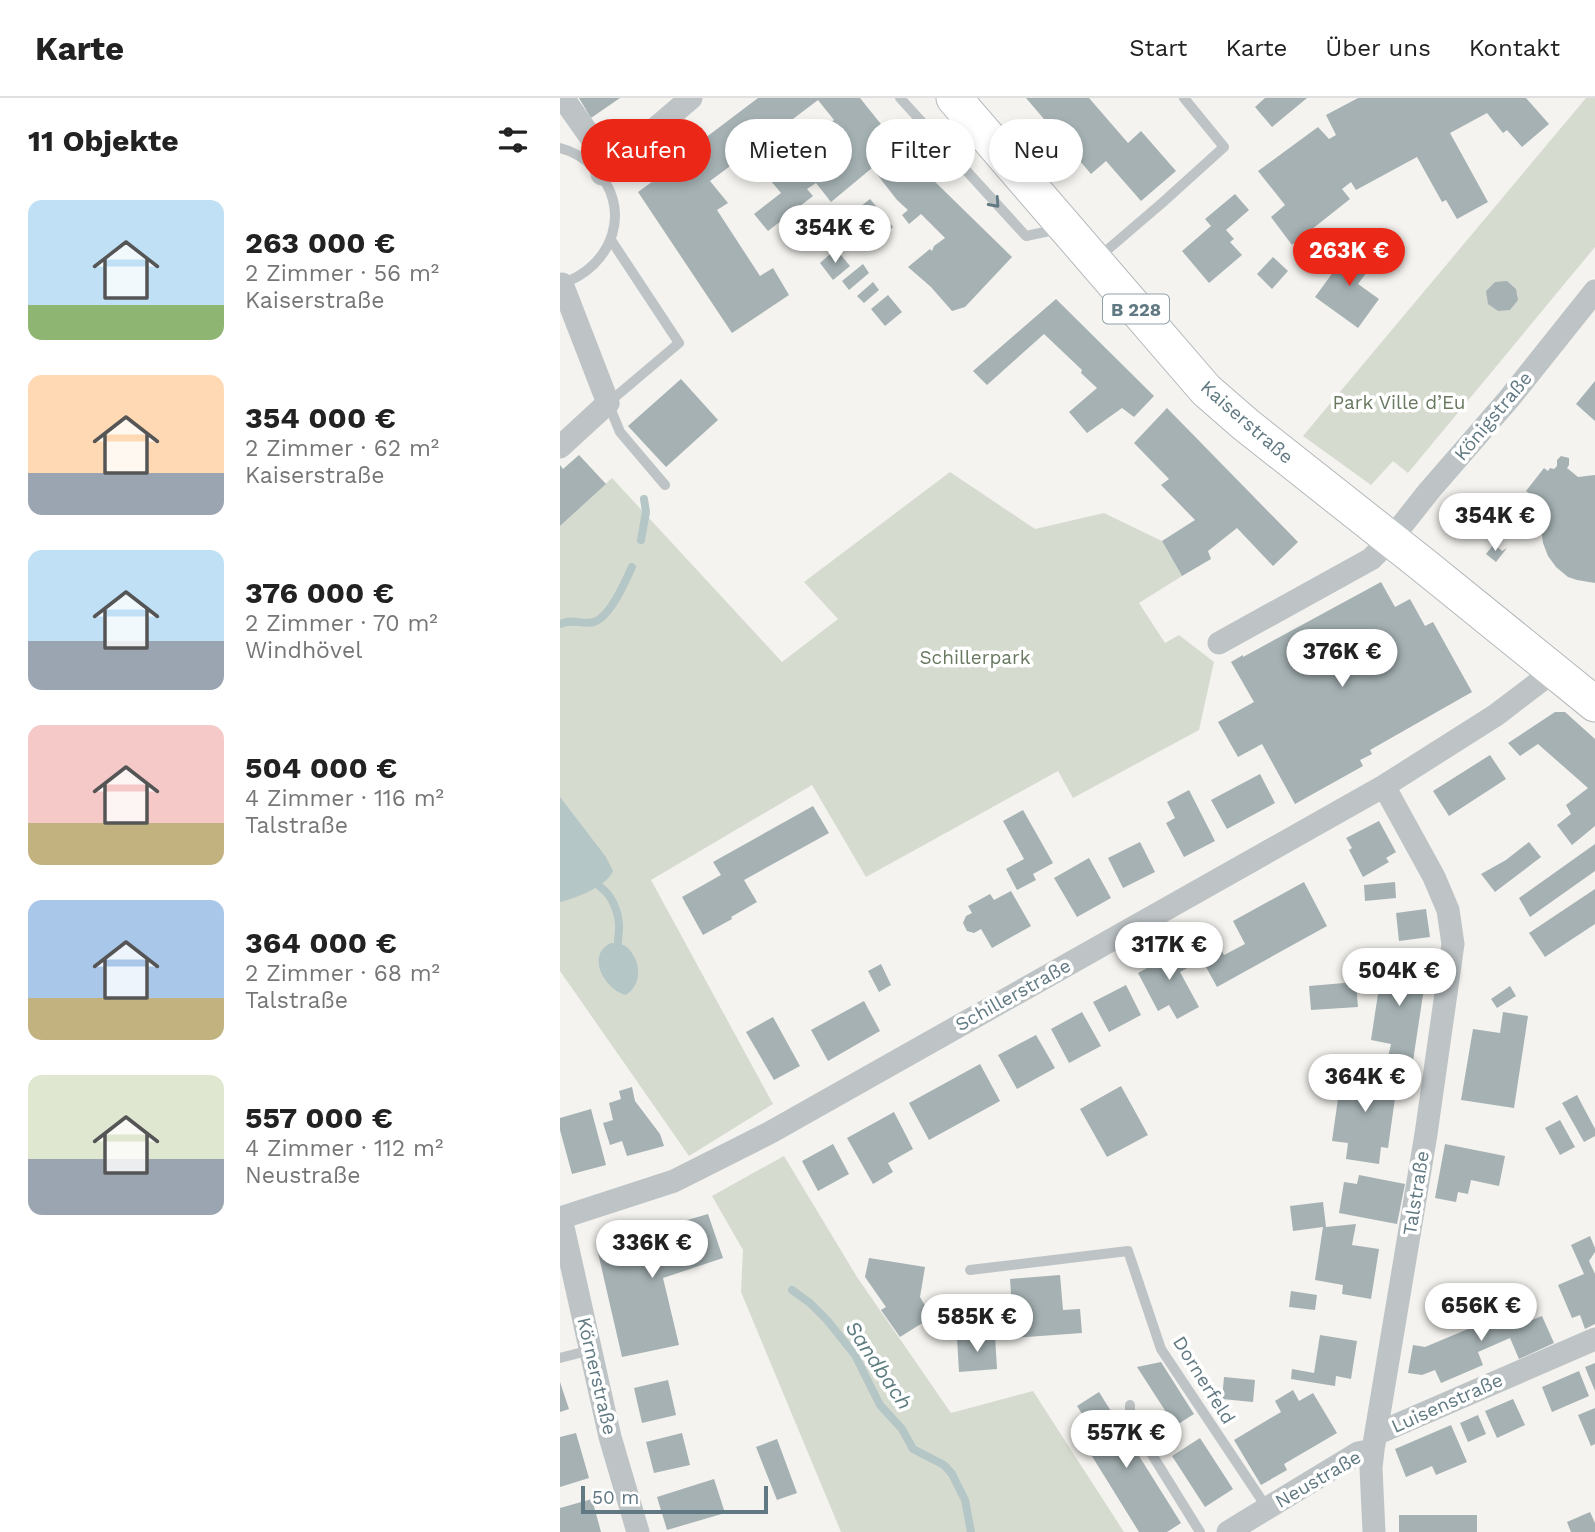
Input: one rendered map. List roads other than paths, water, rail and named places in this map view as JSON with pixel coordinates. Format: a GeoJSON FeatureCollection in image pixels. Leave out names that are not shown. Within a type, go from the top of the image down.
{"type":"FeatureCollection","features":[{"type":"Feature","properties":{"kind":"main road","name":"Kaiserstraße"},"geometry":{"type":"LineString","coordinates":[[954,98],[1206,390],[1245,424],[1555,670]]}},
{"type":"Feature","properties":{"kind":"main road","name":"B 228"},"geometry":{"type":"LineString","coordinates":[[1555,670],[1595,704]]}},
{"type":"Feature","properties":{"kind":"street"},"geometry":{"type":"LineString","coordinates":[[563,98],[581,128]]}},
{"type":"Feature","properties":{"kind":"street"},"geometry":{"type":"LineString","coordinates":[[666,119],[691,98]]}},
{"type":"Feature","properties":{"kind":"street"},"geometry":{"type":"LineString","coordinates":[[560,447],[608,402],[561,284]]}},
{"type":"Feature","properties":{"kind":"street","name":"Königstraße"},"geometry":{"type":"LineString","coordinates":[[1219,643],[1371,559],[1508,400],[1595,291]]}},
{"type":"Feature","properties":{"kind":"street","name":"Schillerstraße"},"geometry":{"type":"LineString","coordinates":[[560,1218],[674,1181],[760,1138],[1384,786],[1496,715],[1555,670]]}},
{"type":"Feature","properties":{"kind":"street","name":"Talstraße"},"geometry":{"type":"LineString","coordinates":[[1374,1532],[1371,1468],[1374,1442],[1426,1134],[1453,944],[1448,910],[1384,786]]}},
{"type":"Feature","properties":{"kind":"street","name":"Körnerstraße"},"geometry":{"type":"LineString","coordinates":[[560,1218],[610,1437],[638,1532]]}},
{"type":"Feature","properties":{"kind":"street","name":"Luisenstraße"},"geometry":{"type":"LineString","coordinates":[[1374,1442],[1595,1339]]}},
{"type":"Feature","properties":{"kind":"street","name":"Neustraße"},"geometry":{"type":"LineString","coordinates":[[1228,1532],[1374,1442]]}},
{"type":"Feature","properties":{"kind":"lane"},"geometry":{"type":"LineString","coordinates":[[900,98],[1026,236],[1067,228]]}},
{"type":"Feature","properties":{"kind":"lane"},"geometry":{"type":"LineString","coordinates":[[1094,261],[1224,147],[1184,98]]}},
{"type":"Feature","properties":{"kind":"lane"},"geometry":{"type":"LineString","coordinates":[[560,148],[581,156]]}},
{"type":"Feature","properties":{"kind":"lane"},"geometry":{"type":"LineString","coordinates":[[561,284],[583,275],[600,260],[611,240],[615,218],[609,182]]}},
{"type":"Feature","properties":{"kind":"lane"},"geometry":{"type":"LineString","coordinates":[[611,240],[679,343],[608,402],[620,432],[665,485]]}},
{"type":"Feature","properties":{"kind":"lane","name":"Dornerfeld"},"geometry":{"type":"LineString","coordinates":[[970,1270],[1128,1251],[1161,1349],[1267,1508]]}},
{"type":"Feature","properties":{"kind":"lane"},"geometry":{"type":"LineString","coordinates":[[560,1358],[591,1350]]}},
{"type":"Feature","properties":{"kind":"lane"},"geometry":{"type":"LineString","coordinates":[[1130,1405],[1130,1419],[1200,1532]]}},
{"type":"Feature","properties":{"kind":"waterway","name":"Sandbach"},"geometry":{"type":"LineString","coordinates":[[641,540],[646,512],[644,499]]}},
{"type":"Feature","properties":{"kind":"waterway","name":"Sandbach"},"geometry":{"type":"LineString","coordinates":[[560,624],[590,623],[600,619],[616,598],[632,567]]}},
{"type":"Feature","properties":{"kind":"waterway","name":"Sandbach"},"geometry":{"type":"LineString","coordinates":[[594,879],[608,894],[616,910],[619,951]]}},
{"type":"Feature","properties":{"kind":"waterway","name":"Sandbach"},"geometry":{"type":"LineString","coordinates":[[792,1290],[827,1320],[855,1355],[880,1405],[902,1429],[913,1449],[944,1465],[952,1474],[965,1500],[971,1532]]}},
{"type":"Feature","properties":{"kind":"park label","name":"Park Ville d’Eu"},"geometry":{"type":"Point","coordinates":[1399,402]}},
{"type":"Feature","properties":{"kind":"park label","name":"Schillerpark"},"geometry":{"type":"Point","coordinates":[975,657]}}]}
